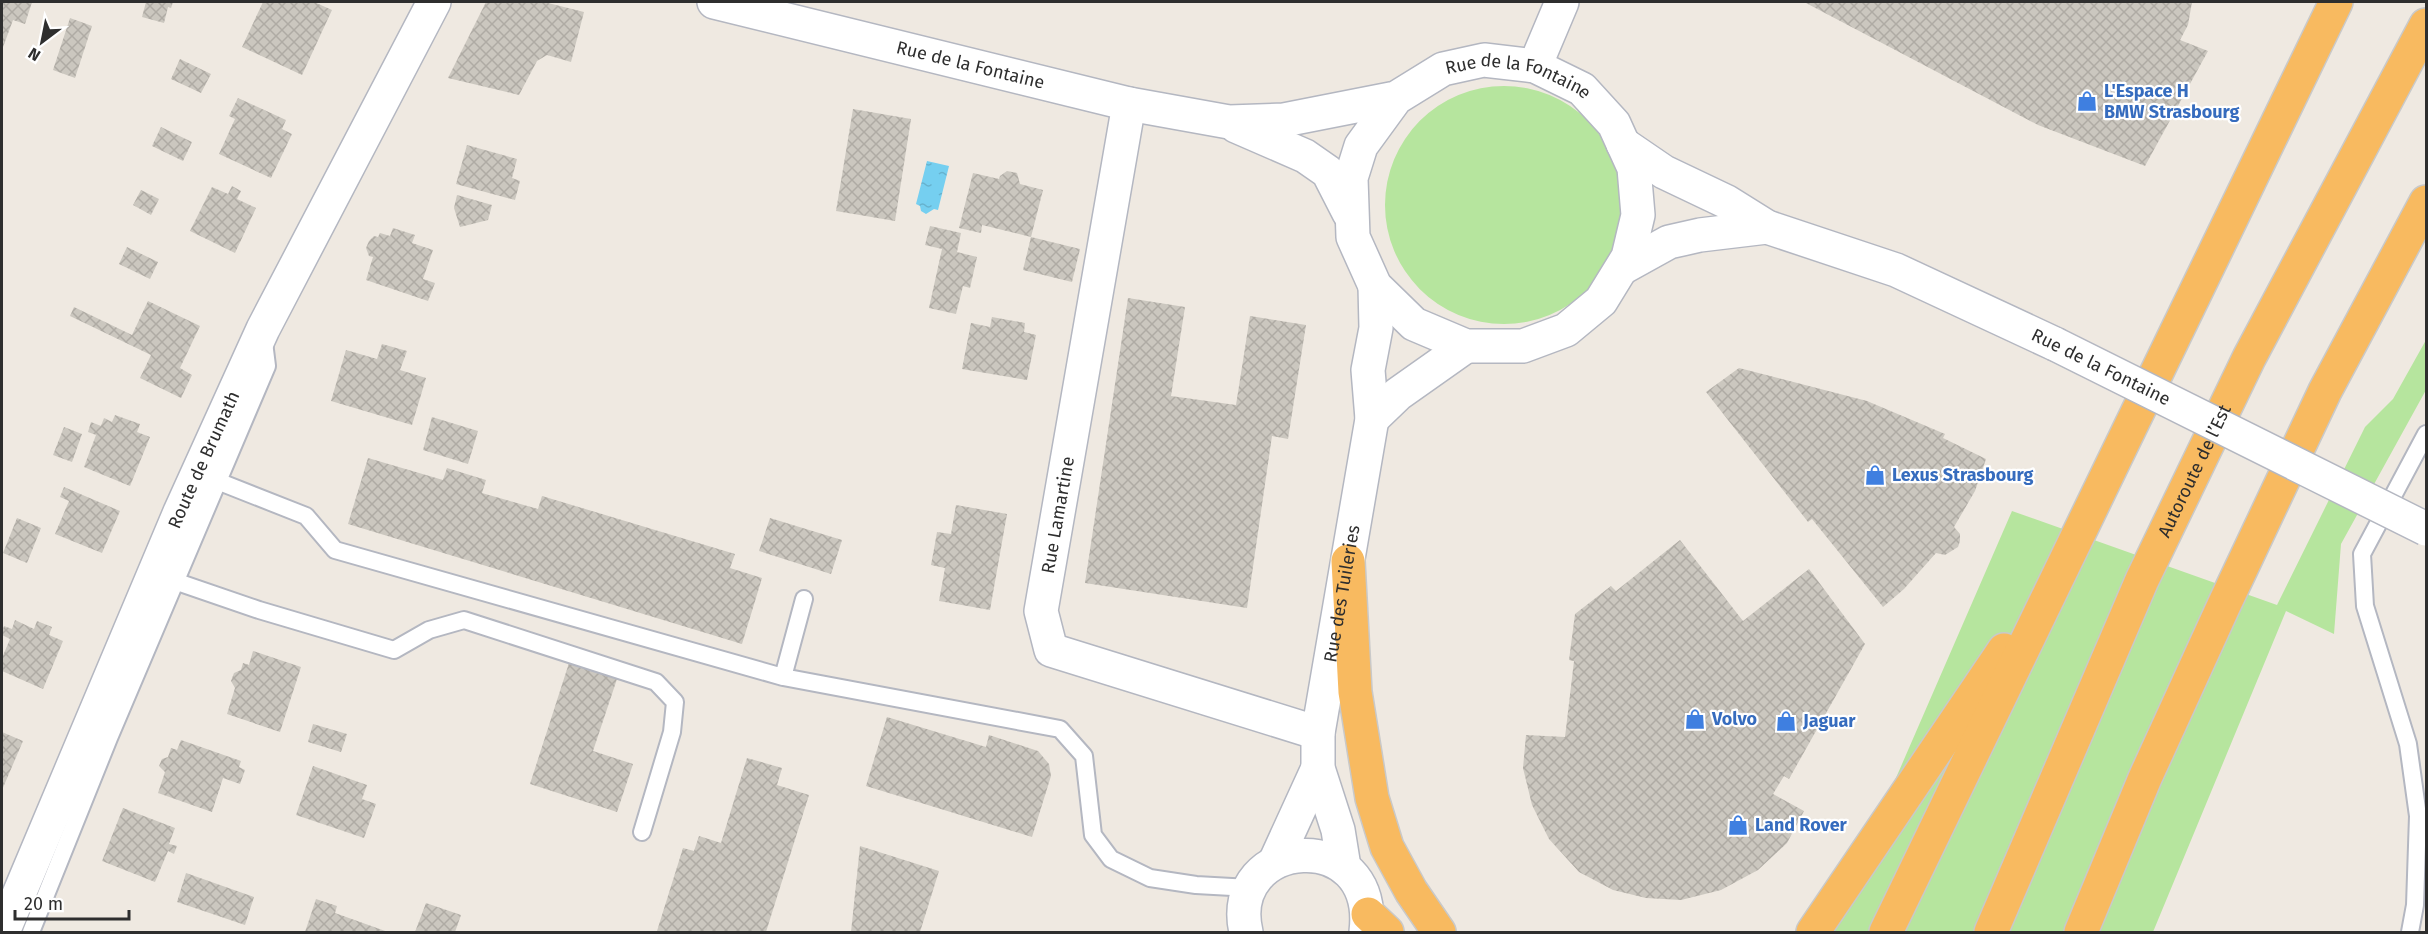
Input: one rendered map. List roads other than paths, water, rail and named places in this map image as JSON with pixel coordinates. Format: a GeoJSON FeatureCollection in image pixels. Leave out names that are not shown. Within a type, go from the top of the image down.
{"type":"FeatureCollection","features":[{"type":"Feature","properties":{"kind":"highway"},"geometry":{"type":"LineString","coordinates":[[1886,933],[2336,2]]}},
{"type":"Feature","properties":{"kind":"highway","name":"Autoroute de l’Est"},"geometry":{"type":"LineString","coordinates":[[1991,933],[2142,580],[2239,379],[2427,25]]}},
{"type":"Feature","properties":{"kind":"highway"},"geometry":{"type":"LineString","coordinates":[[2081,933],[2145,778],[2325,391],[2427,202]]}},
{"type":"Feature","properties":{"kind":"highway"},"geometry":{"type":"LineString","coordinates":[[1813,933],[2072,549]]}},
{"type":"Feature","properties":{"kind":"highway"},"geometry":{"type":"LineString","coordinates":[[1348,561],[1355,692],[1372,798],[1387,847],[1411,891],[1439,933]]}},
{"type":"Feature","properties":{"kind":"street","name":"Route de Brumath"},"geometry":{"type":"LineString","coordinates":[[3,933],[165,577],[208,477],[263,329],[434,2]]}},
{"type":"Feature","properties":{"kind":"street","name":"Rue de la Fontaine"},"geometry":{"type":"LineString","coordinates":[[714,2],[1129,104],[1229,122],[1284,120],[1396,98],[1443,69],[1484,60],[1535,66],[1582,89],[1614,124],[1634,168],[1638,214],[1629,257],[1601,301],[1566,330],[1523,346],[1466,346],[1414,324],[1375,286],[1353,237],[1352,178],[1361,146],[1396,98]]}},
{"type":"Feature","properties":{"kind":"street"},"geometry":{"type":"LineString","coordinates":[[1535,66],[1562,2]]}},
{"type":"Feature","properties":{"kind":"street","name":"Rue Lamartine"},"geometry":{"type":"LineString","coordinates":[[1129,104],[1041,611],[1051,650],[1318,733]]}},
{"type":"Feature","properties":{"kind":"street","name":"Rue de la Fontaine"},"geometry":{"type":"LineString","coordinates":[[1229,122],[1305,156],[1328,172],[1353,220]]}},
{"type":"Feature","properties":{"kind":"street","name":"Rue de la Fontaine"},"geometry":{"type":"LineString","coordinates":[[1623,144],[1664,172],[1727,202],[1767,227],[1896,270],[2055,344],[2427,529]]}},
{"type":"Feature","properties":{"kind":"street","name":"Rue de la Fontaine"},"geometry":{"type":"LineString","coordinates":[[1622,268],[1669,242],[1767,227]]}},
{"type":"Feature","properties":{"kind":"street","name":"Rue des Tuileries"},"geometry":{"type":"LineString","coordinates":[[1344,867],[1338,830],[1318,768],[1318,733],[1372,419],[1368,370],[1376,328],[1375,286]]}},
{"type":"Feature","properties":{"kind":"street"},"geometry":{"type":"LineString","coordinates":[[1372,419],[1398,394],[1466,346]]}},
{"type":"Feature","properties":{"kind":"street","name":"Rue des Tuileries"},"geometry":{"type":"LineString","coordinates":[[1275,862],[1318,768]]}},
{"type":"Feature","properties":{"kind":"street","name":"Rue des Tuileries"},"geometry":{"type":"LineString","coordinates":[[1250,888],[1260,873],[1275,862],[1292,855],[1310,854],[1328,858],[1344,867],[1357,880],[1374,927]]}},
{"type":"Feature","properties":{"kind":"street"},"geometry":{"type":"LineString","coordinates":[[1245,933],[1244,904],[1250,888]]}},
{"type":"Feature","properties":{"kind":"lane"},"geometry":{"type":"LineString","coordinates":[[2410,933],[2415,905],[2418,816],[2408,744],[2365,606],[2362,554],[2427,434]]}},
{"type":"Feature","properties":{"kind":"lane"},"geometry":{"type":"LineString","coordinates":[[208,477],[306,516],[335,550],[783,677],[1060,729],[1084,756],[1093,835],[1111,859],[1150,878],[1196,885],[1250,888]]}},
{"type":"Feature","properties":{"kind":"lane"},"geometry":{"type":"LineString","coordinates":[[31,933],[109,738],[165,577],[259,609],[394,650],[429,630],[464,620],[656,682],[675,702],[672,732],[642,832]]}},
{"type":"Feature","properties":{"kind":"lane"},"geometry":{"type":"LineString","coordinates":[[783,677],[804,599]]}},
{"type":"Feature","properties":{"kind":"water"},"geometry":{"type":"Polygon","coordinates":[[[927,161],[949,166],[938,210],[934,209],[926,214],[916,204],[927,161]]]}},
{"type":"Feature","properties":{"kind":"place","name":"L'Espace H BMW Strasbourg"},"geometry":{"type":"Point","coordinates":[2087,101]}},
{"type":"Feature","properties":{"kind":"place","name":"Lexus Strasbourg"},"geometry":{"type":"Point","coordinates":[1875,475]}},
{"type":"Feature","properties":{"kind":"place","name":"Volvo"},"geometry":{"type":"Point","coordinates":[1695,719]}},
{"type":"Feature","properties":{"kind":"place","name":"Jaguar"},"geometry":{"type":"Point","coordinates":[1786,721]}},
{"type":"Feature","properties":{"kind":"place","name":"Land Rover"},"geometry":{"type":"Point","coordinates":[1738,825]}}]}
